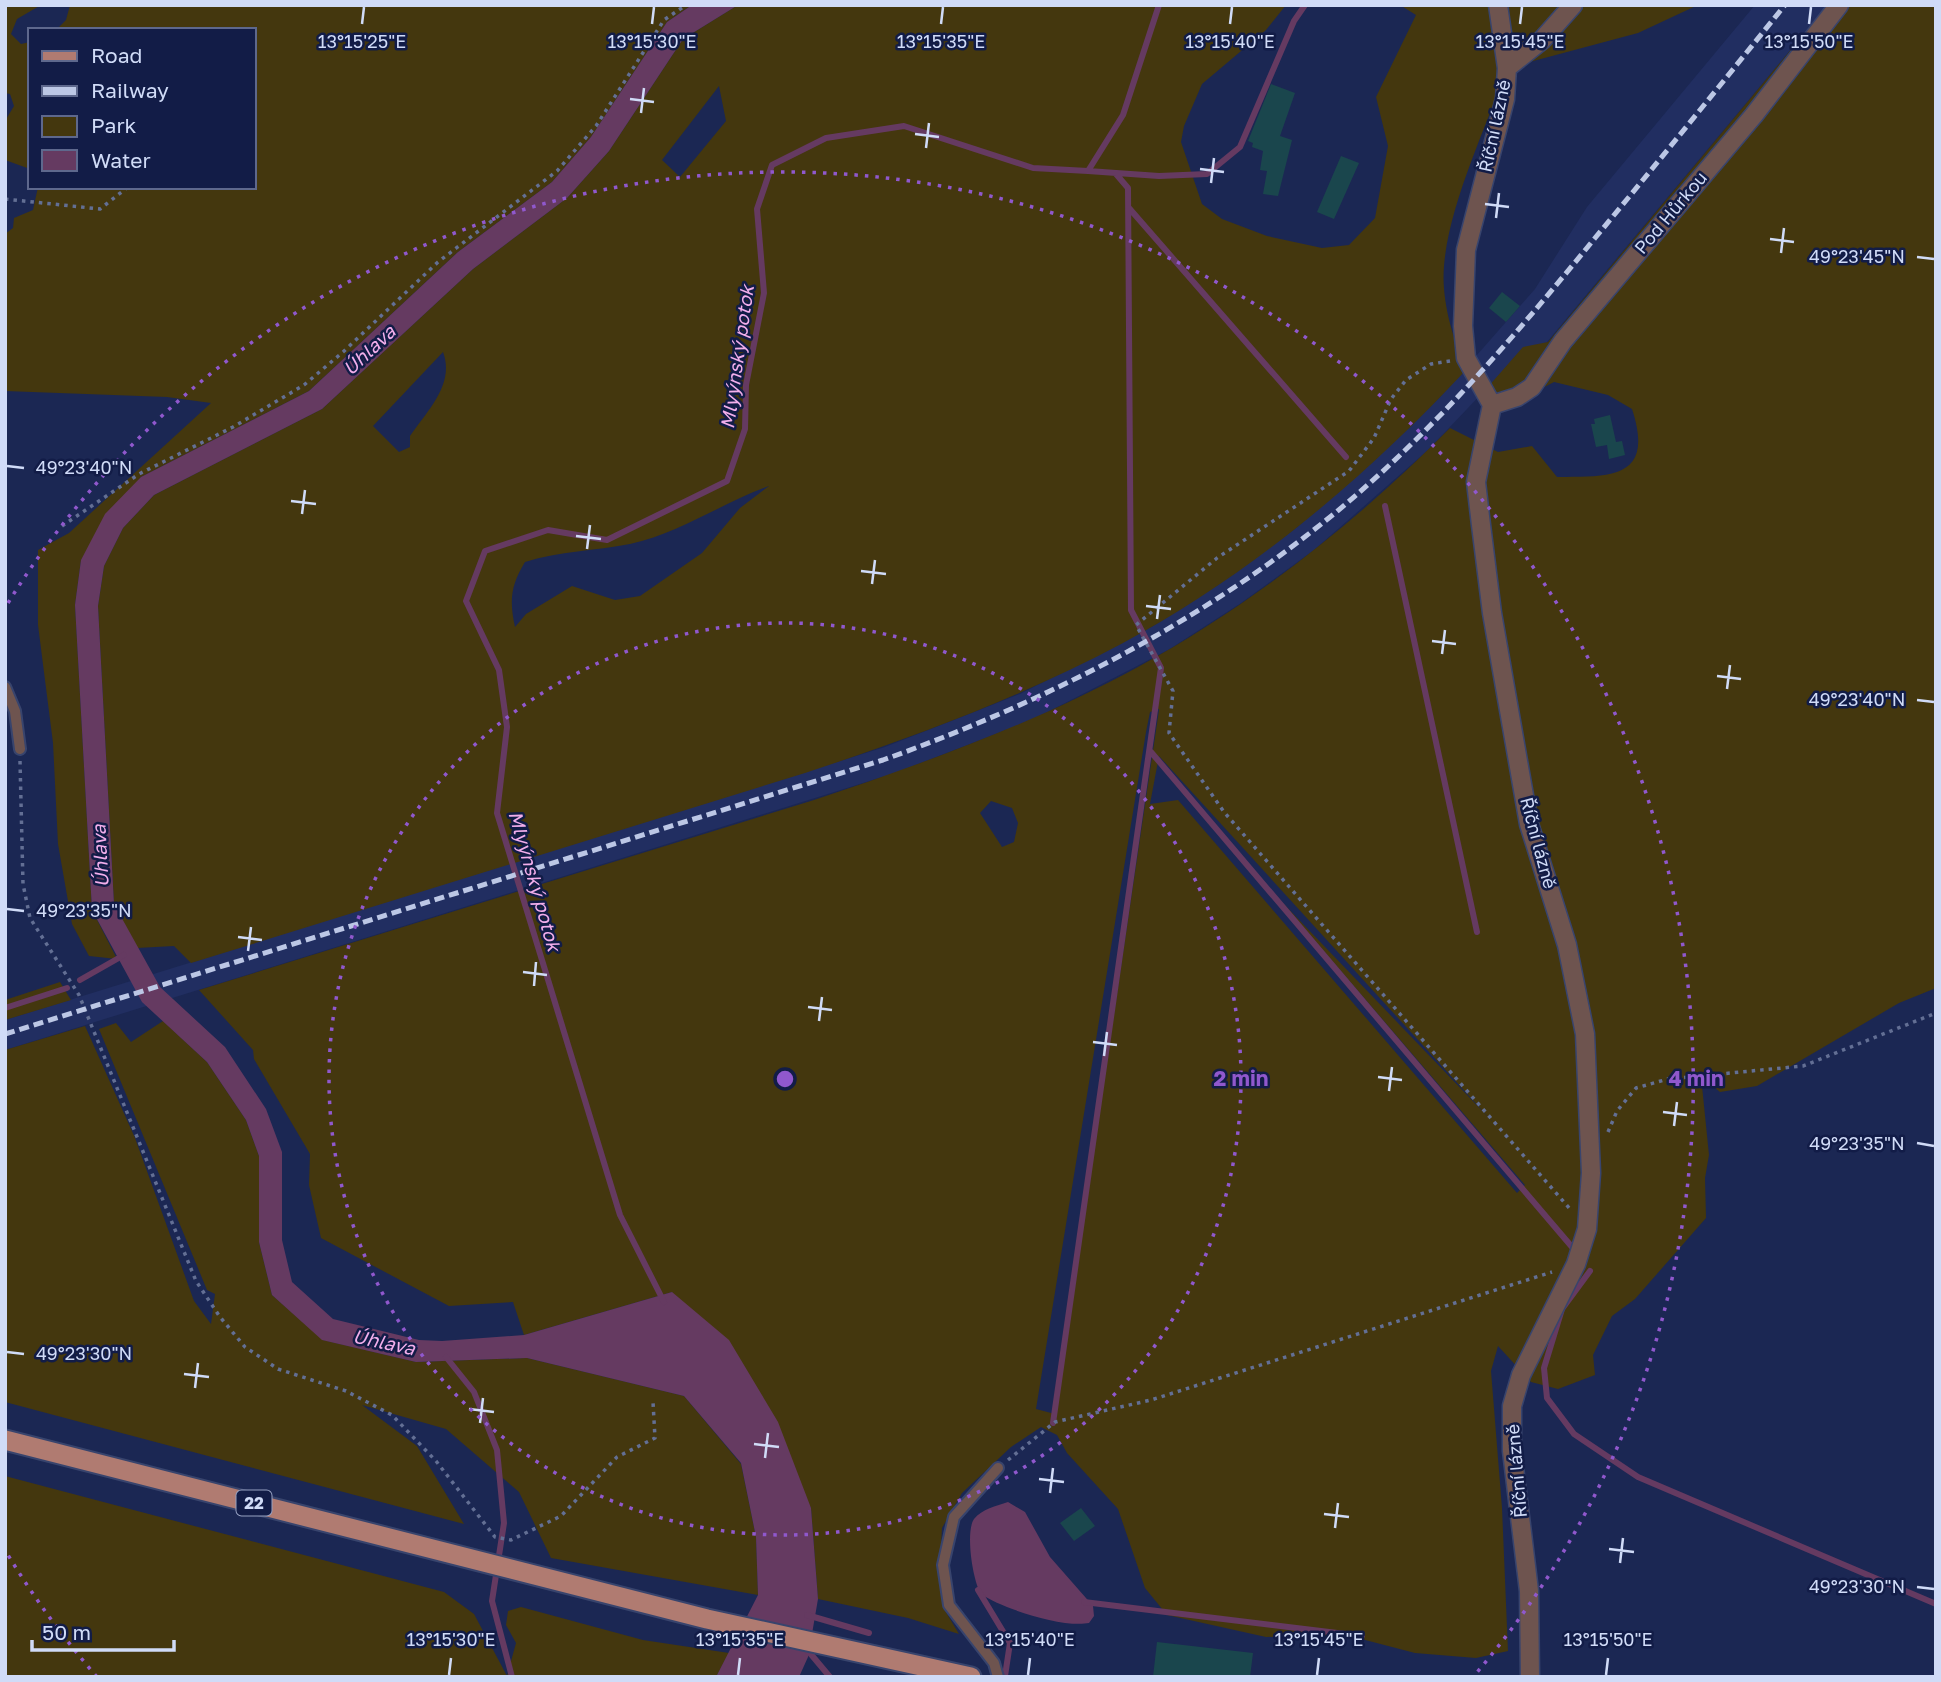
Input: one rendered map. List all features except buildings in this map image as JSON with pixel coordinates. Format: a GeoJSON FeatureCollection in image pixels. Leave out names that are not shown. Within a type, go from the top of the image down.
{"type":"FeatureCollection","features":[{"type":"Feature","properties":{"kind":"main road","name":"22"},"geometry":{"type":"LineString","coordinates":[[5,1440],[707,1619],[971,1677]]}},
{"type":"Feature","properties":{"kind":"street","name":"Říční lázně"},"geometry":{"type":"LineString","coordinates":[[1498,5],[1507,68],[1505,99],[1466,250],[1463,326],[1466,358],[1492,405],[1476,482],[1480,525],[1492,613],[1529,824],[1567,945],[1585,1034],[1591,1173],[1587,1230],[1576,1264],[1521,1375],[1511,1406],[1512,1451],[1529,1591],[1530,1677]]}},
{"type":"Feature","properties":{"kind":"street"},"geometry":{"type":"LineString","coordinates":[[1507,68],[1542,40],[1573,5]]}},
{"type":"Feature","properties":{"kind":"street","name":"Pod Hůrkou"},"geometry":{"type":"LineString","coordinates":[[1492,405],[1517,397],[1532,387],[1563,341],[1754,115],[1839,5]]}},
{"type":"Feature","properties":{"kind":"lane"},"geometry":{"type":"LineString","coordinates":[[5,687],[15,711],[20,749]]}},
{"type":"Feature","properties":{"kind":"lane"},"geometry":{"type":"LineString","coordinates":[[998,1468],[954,1517],[943,1565],[949,1605],[994,1663],[998,1677]]}},
{"type":"Feature","properties":{"kind":"path"},"geometry":{"type":"LineString","coordinates":[[62,526],[139,474],[233,427],[304,385],[438,262],[557,171],[596,126],[664,20],[686,5]]}},
{"type":"Feature","properties":{"kind":"path"},"geometry":{"type":"LineString","coordinates":[[5,199],[100,208],[125,189]]}},
{"type":"Feature","properties":{"kind":"path"},"geometry":{"type":"LineString","coordinates":[[1466,358],[1431,364],[1406,380],[1391,399],[1374,438],[1349,471],[1217,558],[1136,625],[1173,691],[1168,733],[1224,812],[1587,1230]]}},
{"type":"Feature","properties":{"kind":"path"},"geometry":{"type":"LineString","coordinates":[[20,749],[23,884],[30,918],[79,996],[197,1280],[220,1317],[245,1347],[278,1369],[346,1391],[392,1415],[436,1461],[495,1537],[511,1540],[561,1516],[617,1457],[655,1438],[653,1402]]}},
{"type":"Feature","properties":{"kind":"path"},"geometry":{"type":"LineString","coordinates":[[1606,1136],[1616,1111],[1636,1088],[1668,1079],[1803,1066],[1936,1013]]}},
{"type":"Feature","properties":{"kind":"path"},"geometry":{"type":"LineString","coordinates":[[998,1468],[1055,1422],[1152,1400],[1576,1264]]}},
{"type":"Feature","properties":{"kind":"shaded area"},"geometry":{"type":"Polygon","coordinates":[[[1755,5],[1828,5],[1547,342],[1487,388],[1428,450],[1314,550],[1241,603],[1168,650],[1032,720],[895,773],[5,1050],[5,1020],[885,747],[1020,694],[1153,626],[1225,580],[1296,528],[1440,397],[1535,289],[1587,207],[1755,5]]]}},
{"type":"Feature","properties":{"kind":"green space"},"geometry":{"type":"Polygon","coordinates":[[[5,5],[41,5],[17,19],[11,34],[21,44],[28,42],[28,168],[5,160],[5,121],[14,106],[10,94],[5,93],[5,5]]]}},
{"type":"Feature","properties":{"kind":"green space"},"geometry":{"type":"Polygon","coordinates":[[[70,5],[692,5],[667,22],[591,137],[552,182],[458,252],[309,391],[141,477],[81,560],[75,605],[92,910],[117,959],[89,956],[72,924],[58,844],[53,743],[38,625],[38,550],[69,533],[211,403],[167,397],[5,391],[5,234],[13,228],[14,218],[33,210],[38,189],[256,189],[256,28],[58,28],[66,20],[70,5]]]}},
{"type":"Feature","properties":{"kind":"green space"},"geometry":{"type":"Polygon","coordinates":[[[738,5],[1286,5],[1266,30],[1202,84],[1184,126],[1181,142],[1202,204],[1222,219],[1267,236],[1322,248],[1349,245],[1375,218],[1388,146],[1376,97],[1416,15],[1400,5],[1698,5],[1638,33],[1507,68],[1461,192],[1447,242],[1444,292],[1449,319],[1466,370],[1389,448],[1348,485],[1262,554],[1171,616],[1085,663],[1007,698],[927,730],[805,773],[191,963],[174,946],[137,948],[114,904],[98,606],[104,566],[123,528],[154,495],[322,409],[473,269],[567,198],[609,151],[683,39],[738,5]],[[719,86],[662,160],[680,177],[726,121],[719,86]],[[443,352],[373,426],[399,452],[410,447],[410,436],[443,386],[446,364],[443,352]],[[769,486],[648,539],[525,562],[512,593],[515,627],[526,614],[572,586],[615,600],[640,596],[702,553],[740,508],[769,486]]]}},
{"type":"Feature","properties":{"kind":"green space"},"geometry":{"type":"Polygon","coordinates":[[[1828,5],[1936,5],[1936,988],[1899,1003],[1757,1086],[1720,1092],[1701,1076],[1709,1155],[1705,1178],[1706,1218],[1635,1299],[1612,1316],[1593,1355],[1595,1375],[1558,1389],[1531,1382],[1498,1346],[1491,1371],[1502,1508],[1508,1651],[1476,1658],[1415,1653],[1346,1635],[1266,1637],[1167,1615],[1145,1588],[1118,1509],[1067,1453],[1057,1435],[1041,1427],[1011,1447],[962,1493],[942,1528],[939,1580],[944,1609],[959,1634],[908,1618],[818,1599],[811,1508],[672,1292],[524,1335],[513,1302],[449,1306],[321,1238],[309,1185],[310,1154],[254,1059],[253,1050],[199,990],[814,800],[938,756],[1060,706],[1138,667],[1263,588],[1303,559],[1379,496],[1450,428],[1498,452],[1532,446],[1557,477],[1595,476],[1623,469],[1633,461],[1638,449],[1638,432],[1632,409],[1608,395],[1554,382],[1514,403],[1487,388],[1523,347],[1548,342],[1828,5]],[[1159,709],[1150,712],[1036,1409],[1055,1414],[1159,709]],[[1159,756],[1150,804],[1178,800],[1517,1193],[1525,1185],[1279,899],[1492,1121],[1159,756]],[[991,801],[980,813],[1002,847],[1014,842],[1018,823],[1012,808],[991,801]]]}},
{"type":"Feature","properties":{"kind":"green space"},"geometry":{"type":"Polygon","coordinates":[[[60,982],[71,1000],[5,1020],[5,1000],[60,982]]]}},
{"type":"Feature","properties":{"kind":"green space"},"geometry":{"type":"Polygon","coordinates":[[[163,1021],[207,1062],[246,1120],[259,1156],[259,1242],[272,1295],[323,1340],[416,1362],[527,1358],[684,1396],[741,1464],[756,1537],[758,1595],[551,1558],[519,1492],[446,1429],[362,1405],[417,1446],[464,1524],[5,1402],[5,1050],[85,1026],[135,1138],[194,1301],[211,1324],[215,1294],[207,1290],[99,1029],[116,1023],[131,1042],[163,1021]]]}},
{"type":"Feature","properties":{"kind":"green space"},"geometry":{"type":"Polygon","coordinates":[[[5,1476],[444,1592],[474,1614],[507,1676],[516,1643],[506,1625],[508,1611],[521,1607],[643,1640],[729,1653],[716,1677],[5,1677],[5,1476]]]}},
{"type":"Feature","properties":{"kind":"water","name":"Úhlava"},"geometry":{"type":"Polygon","coordinates":[[[692,5],[738,5],[683,39],[609,151],[567,198],[473,269],[322,409],[154,495],[123,528],[104,566],[98,606],[114,904],[160,987],[225,1047],[266,1109],[282,1152],[282,1240],[292,1282],[333,1319],[419,1340],[524,1335],[672,1292],[729,1340],[778,1422],[811,1508],[818,1599],[808,1657],[799,1677],[716,1677],[758,1595],[756,1537],[741,1463],[684,1396],[527,1358],[416,1362],[322,1340],[272,1295],[259,1242],[259,1156],[246,1120],[207,1062],[142,1002],[92,910],[75,605],[81,560],[105,514],[141,477],[309,391],[458,252],[552,182],[591,137],[667,22],[692,5]]]}},
{"type":"Feature","properties":{"kind":"water"},"geometry":{"type":"Polygon","coordinates":[[[1008,1502],[1025,1512],[1050,1557],[1093,1606],[1094,1616],[1089,1623],[1064,1623],[1034,1616],[1004,1606],[981,1594],[971,1557],[971,1525],[981,1513],[1008,1502]]]}},
{"type":"Feature","properties":{"kind":"waterway","name":"Mlyýnský potok"},"geometry":{"type":"LineString","coordinates":[[664,1302],[620,1215],[497,813],[507,727],[499,670],[466,601],[485,551],[548,530],[607,540],[727,481],[745,429],[746,385],[764,293],[757,209],[772,165],[826,138],[904,126],[1033,168],[1088,171],[1123,115],[1159,5]]}},
{"type":"Feature","properties":{"kind":"waterway"},"geometry":{"type":"LineString","coordinates":[[1088,171],[1159,176],[1207,174],[1240,147],[1294,21],[1305,5]]}},
{"type":"Feature","properties":{"kind":"waterway"},"geometry":{"type":"LineString","coordinates":[[1053,1423],[1161,668],[1131,610],[1128,188],[1116,174]]}},
{"type":"Feature","properties":{"kind":"waterway"},"geometry":{"type":"LineString","coordinates":[[1129,208],[1346,457]]}},
{"type":"Feature","properties":{"kind":"waterway"},"geometry":{"type":"LineString","coordinates":[[1385,506],[1477,932]]}},
{"type":"Feature","properties":{"kind":"waterway"},"geometry":{"type":"LineString","coordinates":[[1151,752],[1572,1247]]}},
{"type":"Feature","properties":{"kind":"waterway"},"geometry":{"type":"LineString","coordinates":[[80,980],[124,955]]}},
{"type":"Feature","properties":{"kind":"waterway"},"geometry":{"type":"LineString","coordinates":[[5,1008],[67,988]]}},
{"type":"Feature","properties":{"kind":"waterway"},"geometry":{"type":"LineString","coordinates":[[1590,1271],[1562,1309],[1544,1368],[1547,1398],[1574,1434],[1638,1477],[1936,1604]]}},
{"type":"Feature","properties":{"kind":"waterway"},"geometry":{"type":"LineString","coordinates":[[446,1357],[474,1392],[497,1450],[504,1523],[492,1601],[512,1677]]}},
{"type":"Feature","properties":{"kind":"waterway"},"geometry":{"type":"LineString","coordinates":[[978,1590],[1010,1643],[1005,1676]]}},
{"type":"Feature","properties":{"kind":"waterway"},"geometry":{"type":"LineString","coordinates":[[1084,1602],[1362,1636]]}},
{"type":"Feature","properties":{"kind":"waterway"},"geometry":{"type":"LineString","coordinates":[[807,1615],[869,1633]]}},
{"type":"Feature","properties":{"kind":"waterway"},"geometry":{"type":"LineString","coordinates":[[804,1646],[830,1677]]}},
{"type":"Feature","properties":{"kind":"railway"},"geometry":{"type":"LineString","coordinates":[[5,1034],[883,760],[1004,712],[1120,656],[1230,590],[1283,553],[1335,513],[1406,450],[1472,382],[1534,311],[1785,5]]}}]}
